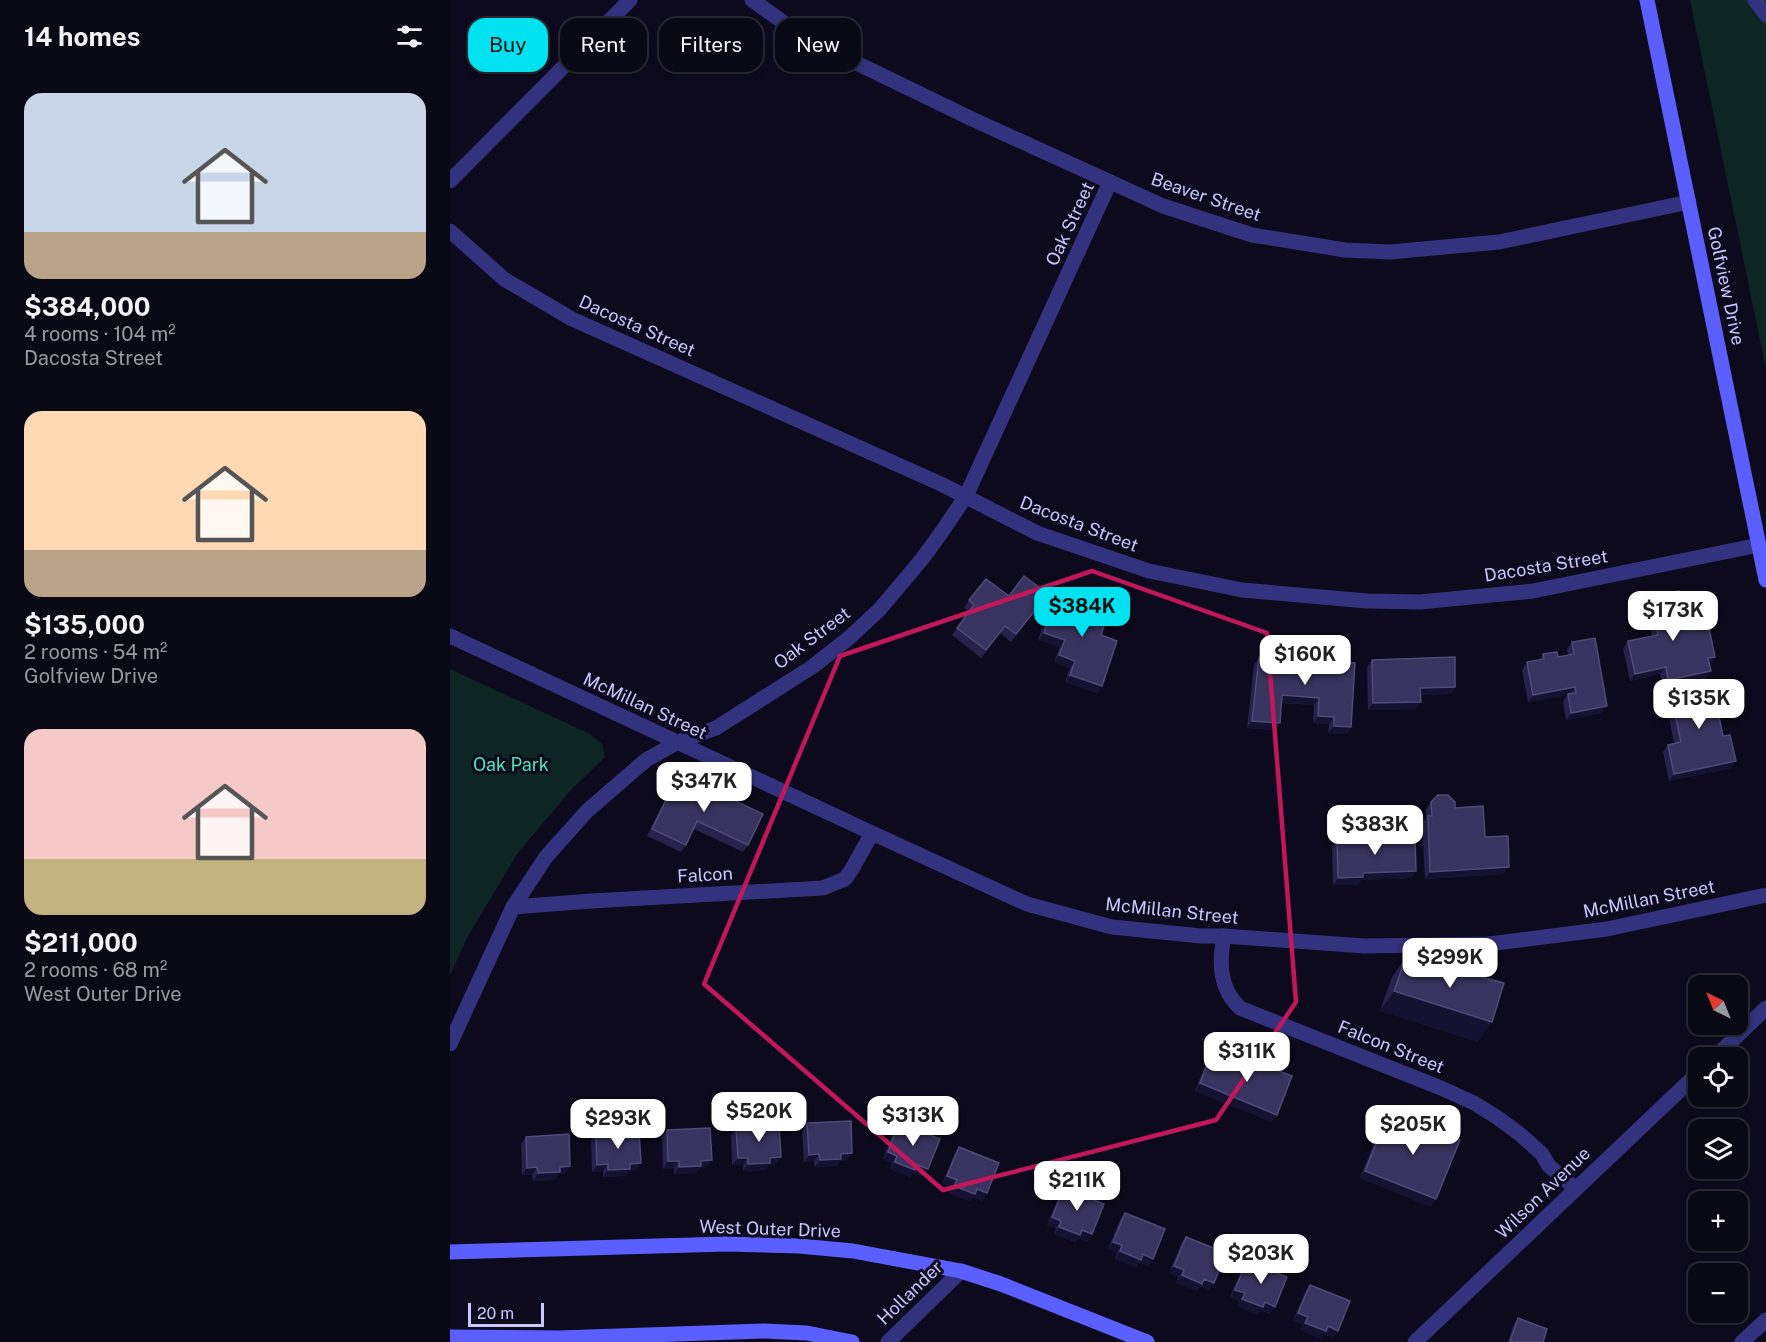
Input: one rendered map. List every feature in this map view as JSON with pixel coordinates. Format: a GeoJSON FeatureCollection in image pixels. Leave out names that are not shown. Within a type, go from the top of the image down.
{"type":"FeatureCollection","features":[{"type":"Feature","properties":{"kind":"main road","name":"Golfview Drive"},"geometry":{"type":"LineString","coordinates":[[1647,0],[1766,580]]}},
{"type":"Feature","properties":{"kind":"main road","name":"West Outer Drive"},"geometry":{"type":"LineString","coordinates":[[450,1252],[727,1244],[799,1246],[853,1251],[961,1271],[1001,1284],[1147,1342]]}},
{"type":"Feature","properties":{"kind":"main road"},"geometry":{"type":"LineString","coordinates":[[450,1337],[560,1338],[764,1331],[807,1333],[852,1342]]}},
{"type":"Feature","properties":{"kind":"street"},"geometry":{"type":"LineString","coordinates":[[450,181],[630,0]]}},
{"type":"Feature","properties":{"kind":"street","name":"Beaver Street"},"geometry":{"type":"LineString","coordinates":[[753,0],[807,39],[972,119],[1163,206],[1252,235],[1346,250],[1390,252],[1499,242],[1689,202]]}},
{"type":"Feature","properties":{"kind":"street"},"geometry":{"type":"LineString","coordinates":[[1755,0],[1766,15]]}},
{"type":"Feature","properties":{"kind":"street","name":"Oak Street"},"geometry":{"type":"LineString","coordinates":[[450,1044],[513,907],[546,857],[587,811],[646,760],[678,742],[716,728],[812,667],[849,638],[880,609],[922,559],[966,496],[1110,182]]}},
{"type":"Feature","properties":{"kind":"street","name":"Dacosta Street"},"geometry":{"type":"LineString","coordinates":[[450,231],[504,279],[572,320],[966,496],[1037,533],[1149,571],[1242,590],[1366,601],[1420,602],[1533,591],[1759,544]]}},
{"type":"Feature","properties":{"kind":"street","name":"McMillan Street"},"geometry":{"type":"LineString","coordinates":[[450,636],[1027,904],[1112,927],[1201,936],[1365,946],[1489,944],[1606,929],[1766,895]]}},
{"type":"Feature","properties":{"kind":"street","name":"Falcon"},"geometry":{"type":"LineString","coordinates":[[513,907],[823,888],[845,879],[872,833]]}},
{"type":"Feature","properties":{"kind":"street","name":"Falcon Street"},"geometry":{"type":"LineString","coordinates":[[1224,936],[1220,958],[1225,986],[1231,999],[1240,1008],[1474,1103],[1521,1135],[1542,1154],[1549,1166],[1576,1189]]}},
{"type":"Feature","properties":{"kind":"street"},"geometry":{"type":"LineString","coordinates":[[1725,1047],[1766,1008]]}},
{"type":"Feature","properties":{"kind":"street","name":"Wilson Avenue"},"geometry":{"type":"LineString","coordinates":[[1416,1342],[1688,1083]]}},
{"type":"Feature","properties":{"kind":"street","name":"Hollander"},"geometry":{"type":"LineString","coordinates":[[888,1342],[961,1271]]}},
{"type":"Feature","properties":{"kind":"street"},"geometry":{"type":"LineString","coordinates":[[1742,1342],[1766,1320]]}},
{"type":"Feature","properties":{"kind":"highlighted area"},"geometry":{"type":"Polygon","coordinates":[[[1092,571],[1267,633],[1296,1002],[1216,1120],[943,1190],[704,984],[840,656],[1092,571]]]}},
{"type":"Feature","properties":{"kind":"green space"},"geometry":{"type":"Polygon","coordinates":[[[1690,0],[1766,0],[1766,369],[1690,0]]]}},
{"type":"Feature","properties":{"kind":"green space","name":"Oak Park"},"geometry":{"type":"Polygon","coordinates":[[[450,669],[590,734],[602,744],[605,757],[570,791],[517,854],[467,938],[450,975],[450,669]]]}},
{"type":"Feature","properties":{"kind":"building"},"geometry":{"type":"Polygon","coordinates":[[[1024,576],[1048,594],[1016,634],[1005,626],[986,650],[957,628],[974,605],[969,600],[986,579],[1009,596],[1024,576]]]}},
{"type":"Feature","properties":{"kind":"building"},"geometry":{"type":"Polygon","coordinates":[[[1679,591],[1688,630],[1709,628],[1715,657],[1708,658],[1711,671],[1668,680],[1666,667],[1635,674],[1628,641],[1658,635],[1650,597],[1679,591]]]}},
{"type":"Feature","properties":{"kind":"building"},"geometry":{"type":"Polygon","coordinates":[[[1058,592],[1081,599],[1079,604],[1108,614],[1101,635],[1117,641],[1102,686],[1070,675],[1075,661],[1059,655],[1065,640],[1044,633],[1058,592]]]}},
{"type":"Feature","properties":{"kind":"building"},"geometry":{"type":"Polygon","coordinates":[[[1595,638],[1607,706],[1571,713],[1568,694],[1576,693],[1575,687],[1533,695],[1527,662],[1544,659],[1543,654],[1557,652],[1558,657],[1574,654],[1572,642],[1595,638]]]}},
{"type":"Feature","properties":{"kind":"building"},"geometry":{"type":"Polygon","coordinates":[[[1279,654],[1338,658],[1338,662],[1355,663],[1351,727],[1334,726],[1334,717],[1318,716],[1319,698],[1282,695],[1280,723],[1252,721],[1259,657],[1279,659],[1279,654]]]}},
{"type":"Feature","properties":{"kind":"building"},"geometry":{"type":"Polygon","coordinates":[[[1455,657],[1455,687],[1420,688],[1421,702],[1373,703],[1372,660],[1455,657]]]}},
{"type":"Feature","properties":{"kind":"building"},"geometry":{"type":"Polygon","coordinates":[[[1712,681],[1723,736],[1730,735],[1736,761],[1674,774],[1668,745],[1681,742],[1670,690],[1712,681]]]}},
{"type":"Feature","properties":{"kind":"building"},"geometry":{"type":"Polygon","coordinates":[[[679,774],[763,814],[748,845],[697,821],[686,845],[652,829],[679,774]]]}},
{"type":"Feature","properties":{"kind":"building"},"geometry":{"type":"Polygon","coordinates":[[[1438,795],[1448,795],[1455,802],[1455,808],[1483,806],[1485,837],[1508,836],[1509,867],[1430,872],[1428,816],[1432,816],[1431,802],[1438,795]]]}},
{"type":"Feature","properties":{"kind":"building"},"geometry":{"type":"Polygon","coordinates":[[[1415,838],[1416,871],[1363,873],[1363,877],[1338,878],[1337,840],[1415,838]]]}},
{"type":"Feature","properties":{"kind":"building"},"geometry":{"type":"Polygon","coordinates":[[[1406,957],[1504,983],[1492,1022],[1394,991],[1406,957]]]}},
{"type":"Feature","properties":{"kind":"building"},"geometry":{"type":"Polygon","coordinates":[[[1212,1053],[1265,1071],[1267,1066],[1292,1076],[1277,1115],[1200,1083],[1212,1053]]]}},
{"type":"Feature","properties":{"kind":"building"},"geometry":{"type":"Polygon","coordinates":[[[1388,1114],[1460,1140],[1436,1199],[1365,1171],[1388,1114]]]}},
{"type":"Feature","properties":{"kind":"building"},"geometry":{"type":"Polygon","coordinates":[[[851,1121],[852,1153],[841,1154],[841,1159],[820,1160],[819,1154],[809,1155],[807,1123],[851,1121]]]}},
{"type":"Feature","properties":{"kind":"building"},"geometry":{"type":"Polygon","coordinates":[[[899,1123],[940,1139],[928,1169],[917,1165],[915,1170],[895,1162],[897,1156],[888,1152],[899,1123]]]}},
{"type":"Feature","properties":{"kind":"building"},"geometry":{"type":"Polygon","coordinates":[[[779,1125],[781,1157],[770,1158],[770,1163],[748,1164],[748,1158],[738,1158],[736,1127],[779,1125]]]}},
{"type":"Feature","properties":{"kind":"building"},"geometry":{"type":"Polygon","coordinates":[[[710,1128],[712,1160],[701,1161],[701,1166],[679,1167],[679,1161],[668,1161],[667,1130],[710,1128]]]}},
{"type":"Feature","properties":{"kind":"building"},"geometry":{"type":"Polygon","coordinates":[[[639,1131],[641,1163],[630,1164],[630,1169],[608,1170],[608,1164],[597,1165],[596,1133],[639,1131]]]}},
{"type":"Feature","properties":{"kind":"building"},"geometry":{"type":"Polygon","coordinates":[[[569,1134],[570,1166],[560,1167],[560,1172],[538,1173],[537,1167],[527,1168],[526,1137],[569,1134]]]}},
{"type":"Feature","properties":{"kind":"building"},"geometry":{"type":"Polygon","coordinates":[[[959,1147],[999,1163],[987,1193],[977,1189],[975,1194],[954,1186],[957,1180],[947,1176],[959,1147]]]}},
{"type":"Feature","properties":{"kind":"building"},"geometry":{"type":"Polygon","coordinates":[[[1064,1188],[1104,1204],[1092,1234],[1082,1230],[1080,1235],[1059,1227],[1061,1221],[1052,1217],[1064,1188]]]}},
{"type":"Feature","properties":{"kind":"building"},"geometry":{"type":"Polygon","coordinates":[[[1125,1213],[1165,1229],[1153,1259],[1143,1254],[1141,1260],[1120,1251],[1122,1245],[1113,1242],[1125,1213]]]}},
{"type":"Feature","properties":{"kind":"building"},"geometry":{"type":"Polygon","coordinates":[[[1186,1237],[1226,1253],[1214,1283],[1204,1279],[1202,1284],[1182,1275],[1184,1270],[1174,1266],[1186,1237]]]}},
{"type":"Feature","properties":{"kind":"building"},"geometry":{"type":"Polygon","coordinates":[[[1247,1261],[1287,1277],[1275,1307],[1265,1302],[1263,1307],[1242,1299],[1245,1293],[1235,1290],[1247,1261]]]}},
{"type":"Feature","properties":{"kind":"building"},"geometry":{"type":"Polygon","coordinates":[[[1310,1285],[1350,1301],[1338,1331],[1328,1326],[1326,1331],[1305,1323],[1308,1317],[1298,1313],[1310,1285]]]}},
{"type":"Feature","properties":{"kind":"building"},"geometry":{"type":"Polygon","coordinates":[[[1518,1318],[1547,1329],[1543,1342],[1510,1342],[1518,1318]]]}}]}
